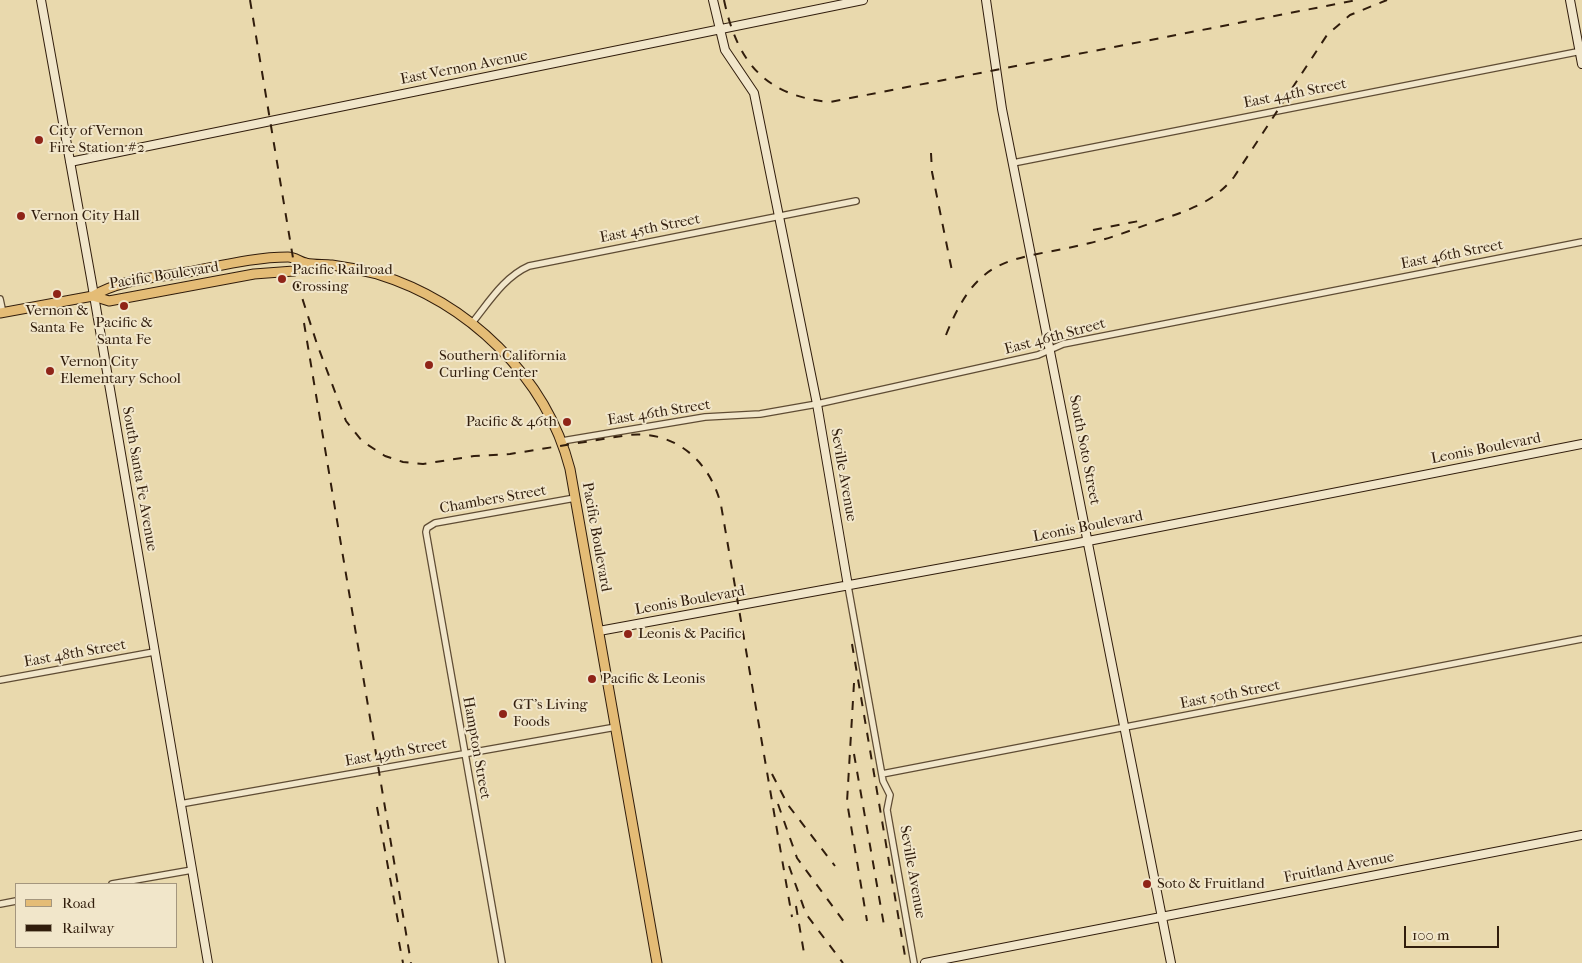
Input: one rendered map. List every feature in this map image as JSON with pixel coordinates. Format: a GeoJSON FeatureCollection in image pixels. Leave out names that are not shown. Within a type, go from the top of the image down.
{"type":"FeatureCollection","features":[{"type":"Feature","properties":{"kind":"main road","name":"South Santa Fe Avenue"},"geometry":{"type":"LineString","coordinates":[[41,0],[208,963]]}},
{"type":"Feature","properties":{"kind":"main road","name":"Seville Avenue"},"geometry":{"type":"LineString","coordinates":[[713,0],[727,54],[754,93],[817,404],[848,586]]}},
{"type":"Feature","properties":{"kind":"main road","name":"East Vernon Avenue"},"geometry":{"type":"LineString","coordinates":[[70,162],[863,0]]}},
{"type":"Feature","properties":{"kind":"main road","name":"South Soto Street"},"geometry":{"type":"LineString","coordinates":[[986,0],[1002,109],[1171,963]]}},
{"type":"Feature","properties":{"kind":"main road"},"geometry":{"type":"LineString","coordinates":[[1570,0],[1582,64]]}},
{"type":"Feature","properties":{"kind":"main road","name":"Pacific Boulevard"},"geometry":{"type":"LineString","coordinates":[[93,296],[106,288],[251,261],[291,257],[305,263],[346,267],[390,279],[418,290],[472,323],[528,379],[548,412],[562,441],[575,498],[658,963]]}},
{"type":"Feature","properties":{"kind":"main road","name":"Pacific Boulevard"},"geometry":{"type":"LineString","coordinates":[[93,296],[109,300],[254,274],[294,271],[305,263]]}},
{"type":"Feature","properties":{"kind":"main road"},"geometry":{"type":"LineString","coordinates":[[1,313],[93,296]]}},
{"type":"Feature","properties":{"kind":"main road","name":"Leonis Boulevard"},"geometry":{"type":"LineString","coordinates":[[599,631],[1088,541],[1582,444]]}},
{"type":"Feature","properties":{"kind":"main road","name":"Fruitland Avenue"},"geometry":{"type":"LineString","coordinates":[[924,963],[1582,834]]}},
{"type":"Feature","properties":{"kind":"street","name":"East 44th Street"},"geometry":{"type":"LineString","coordinates":[[1013,163],[1581,51]]}},
{"type":"Feature","properties":{"kind":"street","name":"East 45th Street"},"geometry":{"type":"LineString","coordinates":[[472,323],[515,272],[529,266],[856,201]]}},
{"type":"Feature","properties":{"kind":"street","name":"East 46th Street"},"geometry":{"type":"LineString","coordinates":[[562,441],[706,417],[760,414],[817,404],[1001,364],[1038,355],[1064,344],[1582,242]]}},
{"type":"Feature","properties":{"kind":"street"},"geometry":{"type":"LineString","coordinates":[[0,299],[1,313]]}},
{"type":"Feature","properties":{"kind":"street","name":"Chambers Street"},"geometry":{"type":"LineString","coordinates":[[426,538],[427,528],[435,523],[575,498]]}},
{"type":"Feature","properties":{"kind":"street","name":"Hampton Street"},"geometry":{"type":"LineString","coordinates":[[426,538],[502,963]]}},
{"type":"Feature","properties":{"kind":"street","name":"Seville Avenue"},"geometry":{"type":"LineString","coordinates":[[848,586],[882,774],[890,794],[887,810],[914,963]]}},
{"type":"Feature","properties":{"kind":"street","name":"East 50th Street"},"geometry":{"type":"LineString","coordinates":[[882,774],[1582,639]]}},
{"type":"Feature","properties":{"kind":"street","name":"East 48th Street"},"geometry":{"type":"LineString","coordinates":[[0,680],[154,652]]}},
{"type":"Feature","properties":{"kind":"street","name":"East 49th Street"},"geometry":{"type":"LineString","coordinates":[[180,804],[616,727]]}},
{"type":"Feature","properties":{"kind":"street"},"geometry":{"type":"LineString","coordinates":[[118,883],[192,870]]}},
{"type":"Feature","properties":{"kind":"street"},"geometry":{"type":"LineString","coordinates":[[0,904],[15,901]]}},
{"type":"Feature","properties":{"kind":"railway"},"geometry":{"type":"LineString","coordinates":[[250,0],[298,288]]}},
{"type":"Feature","properties":{"kind":"railway"},"geometry":{"type":"LineString","coordinates":[[724,0],[737,41],[757,72],[787,92],[830,102],[1357,0]]}},
{"type":"Feature","properties":{"kind":"railway"},"geometry":{"type":"LineString","coordinates":[[946,335],[959,307],[972,287],[986,274],[1002,264],[1119,235],[1185,211],[1203,203],[1219,192],[1234,177],[1327,35],[1350,15],[1387,0]]}},
{"type":"Feature","properties":{"kind":"railway"},"geometry":{"type":"LineString","coordinates":[[931,153],[932,172],[952,271]]}},
{"type":"Feature","properties":{"kind":"railway"},"geometry":{"type":"LineString","coordinates":[[1093,230],[1139,221]]}},
{"type":"Feature","properties":{"kind":"railway"},"geometry":{"type":"LineString","coordinates":[[297,282],[317,344],[346,421],[362,441],[385,456],[403,462],[423,464],[474,456],[510,454],[628,435],[645,435],[675,443],[699,462],[716,489],[721,505],[792,917]]}},
{"type":"Feature","properties":{"kind":"railway"},"geometry":{"type":"LineString","coordinates":[[304,323],[411,963]]}},
{"type":"Feature","properties":{"kind":"railway"},"geometry":{"type":"LineString","coordinates":[[852,644],[905,956]]}},
{"type":"Feature","properties":{"kind":"railway"},"geometry":{"type":"LineString","coordinates":[[854,683],[847,802],[867,921]]}},
{"type":"Feature","properties":{"kind":"railway"},"geometry":{"type":"LineString","coordinates":[[854,754],[885,931]]}},
{"type":"Feature","properties":{"kind":"railway"},"geometry":{"type":"LineString","coordinates":[[772,774],[788,805],[835,866]]}},
{"type":"Feature","properties":{"kind":"railway"},"geometry":{"type":"LineString","coordinates":[[778,804],[797,858],[845,923]]}},
{"type":"Feature","properties":{"kind":"railway"},"geometry":{"type":"LineString","coordinates":[[377,807],[399,927]]}},
{"type":"Feature","properties":{"kind":"railway"},"geometry":{"type":"LineString","coordinates":[[789,866],[806,914],[843,963]]}},
{"type":"Feature","properties":{"kind":"railway"},"geometry":{"type":"LineString","coordinates":[[796,906],[804,953]]}},
{"type":"Feature","properties":{"kind":"railway"},"geometry":{"type":"LineString","coordinates":[[399,942],[403,963]]}},
{"type":"Feature","properties":{"kind":"place","name":"City of Vernon Fire Station #2"},"geometry":{"type":"Point","coordinates":[39,140]}},
{"type":"Feature","properties":{"kind":"place","name":"Vernon City Hall"},"geometry":{"type":"Point","coordinates":[21,216]}},
{"type":"Feature","properties":{"kind":"place","name":"Pacific Railroad Crossing"},"geometry":{"type":"Point","coordinates":[282,279]}},
{"type":"Feature","properties":{"kind":"place","name":"Vernon & Santa Fe"},"geometry":{"type":"Point","coordinates":[57,294]}},
{"type":"Feature","properties":{"kind":"place","name":"Pacific & Santa Fe"},"geometry":{"type":"Point","coordinates":[124,306]}},
{"type":"Feature","properties":{"kind":"place","name":"Southern California Curling Center"},"geometry":{"type":"Point","coordinates":[429,365]}},
{"type":"Feature","properties":{"kind":"place","name":"Vernon City Elementary School"},"geometry":{"type":"Point","coordinates":[50,371]}},
{"type":"Feature","properties":{"kind":"place","name":"Pacific & 46th"},"geometry":{"type":"Point","coordinates":[567,422]}},
{"type":"Feature","properties":{"kind":"place","name":"Leonis & Pacific"},"geometry":{"type":"Point","coordinates":[628,634]}},
{"type":"Feature","properties":{"kind":"place","name":"Pacific & Leonis"},"geometry":{"type":"Point","coordinates":[592,679]}},
{"type":"Feature","properties":{"kind":"place","name":"GT's Living Foods"},"geometry":{"type":"Point","coordinates":[503,714]}},
{"type":"Feature","properties":{"kind":"place","name":"Soto & Fruitland"},"geometry":{"type":"Point","coordinates":[1147,884]}}]}
